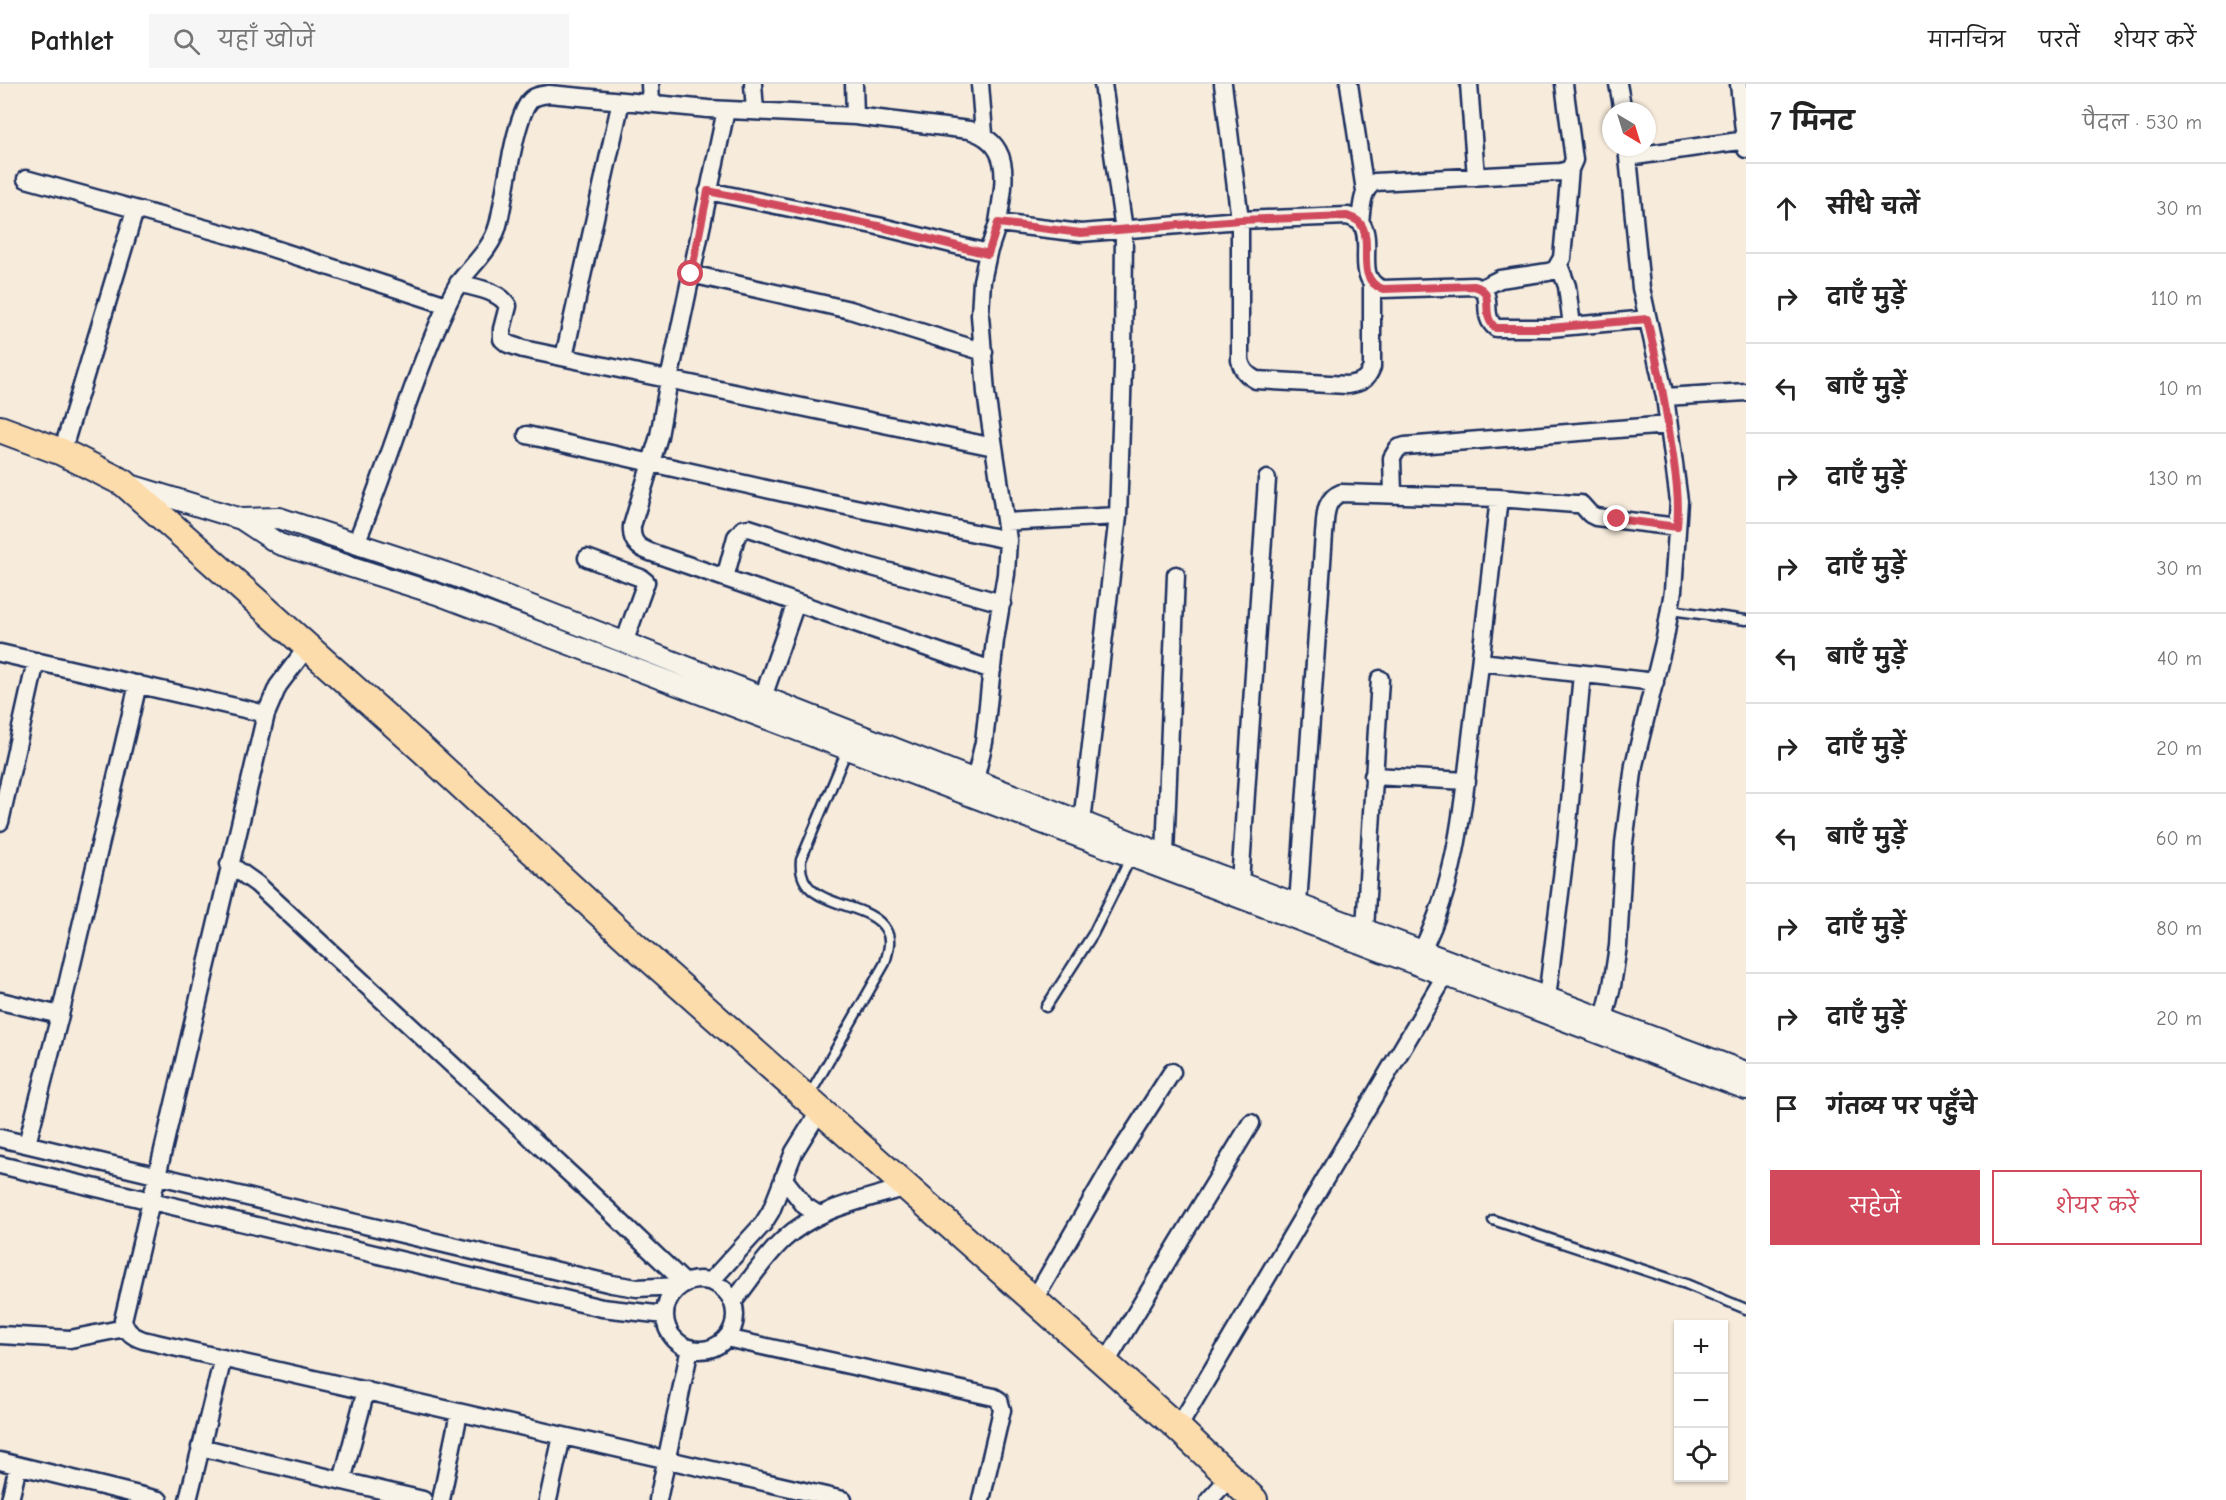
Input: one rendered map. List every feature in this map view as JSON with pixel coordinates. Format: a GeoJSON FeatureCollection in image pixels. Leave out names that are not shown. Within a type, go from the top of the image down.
{"type":"FeatureCollection","features":[{"type":"Feature","properties":{"kind":"main road"},"geometry":{"type":"LineString","coordinates":[[0,429],[62,452],[124,483],[308,646],[634,945],[1178,1428],[1254,1500]]}},
{"type":"Feature","properties":{"kind":"street"},"geometry":{"type":"LineString","coordinates":[[650,84],[651,103]]}},
{"type":"Feature","properties":{"kind":"street"},"geometry":{"type":"LineString","coordinates":[[753,84],[755,111]]}},
{"type":"Feature","properties":{"kind":"street"},"geometry":{"type":"LineString","coordinates":[[854,84],[855,116]]}},
{"type":"Feature","properties":{"kind":"street"},"geometry":{"type":"LineString","coordinates":[[980,84],[984,134]]}},
{"type":"Feature","properties":{"kind":"street"},"geometry":{"type":"LineString","coordinates":[[1082,822],[1118,516],[1123,368],[1124,230],[1103,84]]}},
{"type":"Feature","properties":{"kind":"street"},"geometry":{"type":"LineString","coordinates":[[1223,84],[1240,220],[1240,360],[1242,369],[1256,380],[1347,386],[1359,384],[1368,377],[1372,367],[1372,283],[1367,274],[1365,234],[1360,222],[1365,191],[1349,84]]}},
{"type":"Feature","properties":{"kind":"street"},"geometry":{"type":"LineString","coordinates":[[1469,84],[1476,177]]}},
{"type":"Feature","properties":{"kind":"street"},"geometry":{"type":"LineString","coordinates":[[1482,288],[1495,280],[1548,272],[1559,265],[1562,258],[1570,169],[1574,160],[1564,84]]}},
{"type":"Feature","properties":{"kind":"street"},"geometry":{"type":"LineString","coordinates":[[1618,84],[1621,102]]}},
{"type":"Feature","properties":{"kind":"street"},"geometry":{"type":"LineString","coordinates":[[1656,150],[1746,143],[1739,84]]}},
{"type":"Feature","properties":{"kind":"street"},"geometry":{"type":"LineString","coordinates":[[357,543],[380,486],[413,387],[447,305],[458,283],[485,250],[498,227],[517,132],[525,109],[531,100],[549,89],[621,101],[726,110],[855,116],[969,129],[984,134],[993,142],[1000,155],[1004,175],[998,223],[982,281],[981,304],[986,393],[1008,540],[984,742],[973,789]]}},
{"type":"Feature","properties":{"kind":"street"},"geometry":{"type":"LineString","coordinates":[[564,357],[621,101]]}},
{"type":"Feature","properties":{"kind":"street"},"geometry":{"type":"LineString","coordinates":[[726,110],[663,418],[632,526],[631,536],[634,543],[650,552],[992,670]]}},
{"type":"Feature","properties":{"kind":"street"},"geometry":{"type":"LineString","coordinates":[[1604,1018],[1618,946],[1624,843],[1634,765],[1670,610],[1679,501],[1665,397],[1641,288],[1628,156]]}},
{"type":"Feature","properties":{"kind":"street"},"geometry":{"type":"LineString","coordinates":[[1365,191],[1375,182],[1561,172],[1570,169]]}},
{"type":"Feature","properties":{"kind":"street"},"geometry":{"type":"LineString","coordinates":[[26,179],[247,240],[447,305]]}},
{"type":"Feature","properties":{"kind":"street"},"geometry":{"type":"LineString","coordinates":[[708,191],[878,226],[988,254]]}},
{"type":"Feature","properties":{"kind":"street"},"geometry":{"type":"LineString","coordinates":[[62,452],[135,210]]}},
{"type":"Feature","properties":{"kind":"street"},"geometry":{"type":"LineString","coordinates":[[998,223],[1081,233],[1240,220],[1347,216],[1360,222]]}},
{"type":"Feature","properties":{"kind":"street"},"geometry":{"type":"LineString","coordinates":[[1559,265],[1567,286],[1572,326]]}},
{"type":"Feature","properties":{"kind":"street"},"geometry":{"type":"LineString","coordinates":[[691,274],[850,310],[984,352]]}},
{"type":"Feature","properties":{"kind":"street"},"geometry":{"type":"LineString","coordinates":[[458,283],[493,293],[503,299],[508,306],[501,329],[502,339],[508,344],[669,380],[994,447]]}},
{"type":"Feature","properties":{"kind":"street"},"geometry":{"type":"LineString","coordinates":[[1372,283],[1383,289],[1474,286],[1482,288],[1486,291],[1487,316],[1496,328],[1550,328],[1647,319]]}},
{"type":"Feature","properties":{"kind":"street"},"geometry":{"type":"LineString","coordinates":[[1665,397],[1746,392]]}},
{"type":"Feature","properties":{"kind":"street"},"geometry":{"type":"LineString","coordinates":[[1393,494],[1392,458],[1398,448],[1405,446],[1668,425]]}},
{"type":"Feature","properties":{"kind":"street"},"geometry":{"type":"LineString","coordinates":[[527,435],[650,464],[1008,540]]}},
{"type":"Feature","properties":{"kind":"street"},"geometry":{"type":"LineString","coordinates":[[1240,883],[1267,479]]}},
{"type":"Feature","properties":{"kind":"street"},"geometry":{"type":"LineString","coordinates":[[124,483],[242,519],[279,544],[437,594],[847,750],[1082,822],[1746,1072]]}},
{"type":"Feature","properties":{"kind":"street"},"geometry":{"type":"LineString","coordinates":[[1298,904],[1327,508],[1334,496],[1341,493],[1393,494],[1581,504],[1596,517],[1677,527]]}},
{"type":"Feature","properties":{"kind":"street"},"geometry":{"type":"LineString","coordinates":[[1422,950],[1434,927],[1448,886],[1459,836],[1499,498]]}},
{"type":"Feature","properties":{"kind":"street"},"geometry":{"type":"LineString","coordinates":[[1006,522],[1118,516]]}},
{"type":"Feature","properties":{"kind":"street"},"geometry":{"type":"LineString","coordinates":[[242,519],[279,518],[455,576],[763,697],[1131,856],[1746,1089]]}},
{"type":"Feature","properties":{"kind":"street"},"geometry":{"type":"LineString","coordinates":[[725,578],[736,537],[739,531],[749,528],[854,562],[1002,603]]}},
{"type":"Feature","properties":{"kind":"street"},"geometry":{"type":"LineString","coordinates":[[587,558],[641,578],[646,582],[624,643]]}},
{"type":"Feature","properties":{"kind":"street"},"geometry":{"type":"LineString","coordinates":[[1165,854],[1176,575]]}},
{"type":"Feature","properties":{"kind":"street"},"geometry":{"type":"LineString","coordinates":[[763,697],[796,603]]}},
{"type":"Feature","properties":{"kind":"street"},"geometry":{"type":"LineString","coordinates":[[308,646],[278,686],[266,714],[150,1201],[123,1320],[125,1328],[133,1336],[143,1340],[843,1500]]}},
{"type":"Feature","properties":{"kind":"street"},"geometry":{"type":"LineString","coordinates":[[0,653],[266,714]]}},
{"type":"Feature","properties":{"kind":"street"},"geometry":{"type":"LineString","coordinates":[[0,822],[36,661]]}},
{"type":"Feature","properties":{"kind":"street"},"geometry":{"type":"LineString","coordinates":[[1481,662],[1655,682]]}},
{"type":"Feature","properties":{"kind":"street"},"geometry":{"type":"LineString","coordinates":[[1547,998],[1567,835],[1582,674]]}},
{"type":"Feature","properties":{"kind":"street"},"geometry":{"type":"LineString","coordinates":[[1365,929],[1380,679]]}},
{"type":"Feature","properties":{"kind":"street"},"geometry":{"type":"LineString","coordinates":[[27,1144],[60,1015],[138,684]]}},
{"type":"Feature","properties":{"kind":"street"},"geometry":{"type":"LineString","coordinates":[[1373,776],[1467,781]]}},
{"type":"Feature","properties":{"kind":"street"},"geometry":{"type":"LineString","coordinates":[[229,864],[257,884],[582,1185],[682,1285]]}},
{"type":"Feature","properties":{"kind":"street"},"geometry":{"type":"LineString","coordinates":[[1178,1428],[1445,976]]}},
{"type":"Feature","properties":{"kind":"street"},"geometry":{"type":"LineString","coordinates":[[0,1001],[60,1015]]}},
{"type":"Feature","properties":{"kind":"street"},"geometry":{"type":"LineString","coordinates":[[1034,1300],[1111,1167],[1172,1072]]}},
{"type":"Feature","properties":{"kind":"street"},"geometry":{"type":"LineString","coordinates":[[711,1281],[763,1224],[771,1211],[814,1105]]}},
{"type":"Feature","properties":{"kind":"street"},"geometry":{"type":"LineString","coordinates":[[1105,1364],[1251,1123]]}},
{"type":"Feature","properties":{"kind":"street"},"geometry":{"type":"LineString","coordinates":[[0,1138],[612,1284],[637,1288],[682,1285],[700,1279],[711,1281],[728,1293],[735,1313],[734,1324],[726,1338],[712,1348],[701,1350],[680,1344],[672,1336],[667,1326],[665,1315],[667,1304],[672,1294],[682,1285]]}},
{"type":"Feature","properties":{"kind":"street"},"geometry":{"type":"LineString","coordinates":[[0,1165],[602,1308],[665,1315]]}},
{"type":"Feature","properties":{"kind":"street"},"geometry":{"type":"LineString","coordinates":[[783,1178],[805,1206],[819,1215]]}},
{"type":"Feature","properties":{"kind":"street"},"geometry":{"type":"LineString","coordinates":[[733,1302],[782,1241],[801,1225],[838,1207],[907,1187]]}},
{"type":"Feature","properties":{"kind":"street"},"geometry":{"type":"LineString","coordinates":[[0,1335],[70,1339],[125,1328]]}},
{"type":"Feature","properties":{"kind":"street"},"geometry":{"type":"LineString","coordinates":[[726,1338],[994,1397],[999,1400],[1002,1410],[981,1500]]}},
{"type":"Feature","properties":{"kind":"street"},"geometry":{"type":"LineString","coordinates":[[658,1500],[690,1348]]}},
{"type":"Feature","properties":{"kind":"street"},"geometry":{"type":"LineString","coordinates":[[188,1500],[223,1358]]}},
{"type":"Feature","properties":{"kind":"street"},"geometry":{"type":"LineString","coordinates":[[342,1481],[366,1390]]}},
{"type":"Feature","properties":{"kind":"street"},"geometry":{"type":"LineString","coordinates":[[441,1500],[459,1413]]}},
{"type":"Feature","properties":{"kind":"street"},"geometry":{"type":"LineString","coordinates":[[548,1500],[562,1436]]}},
{"type":"Feature","properties":{"kind":"street"},"geometry":{"type":"LineString","coordinates":[[200,1448],[423,1500]]}},
{"type":"Feature","properties":{"kind":"street"},"geometry":{"type":"LineString","coordinates":[[0,1461],[159,1500]]}},
{"type":"Feature","properties":{"kind":"street"},"geometry":{"type":"LineString","coordinates":[[10,1500],[18,1466]]}},
{"type":"Feature","properties":{"kind":"street"},"geometry":{"type":"LineString","coordinates":[[1209,1500],[1230,1477]]}},
{"type":"Feature","properties":{"kind":"lane"},"geometry":{"type":"LineString","coordinates":[[1670,610],[1746,620]]}},
{"type":"Feature","properties":{"kind":"lane"},"geometry":{"type":"LineString","coordinates":[[814,1105],[885,963],[889,945],[886,930],[874,919],[819,895],[807,885],[800,873],[801,860],[847,750]]}},
{"type":"Feature","properties":{"kind":"lane"},"geometry":{"type":"LineString","coordinates":[[1046,1007],[1093,934],[1131,856]]}},
{"type":"Feature","properties":{"kind":"lane"},"geometry":{"type":"LineString","coordinates":[[1493,1220],[1686,1284],[1746,1309]]}},
{"type":"Feature","properties":{"kind":"route"},"geometry":{"type":"LineString","coordinates":[[691,274],[708,191],[878,226],[988,254],[998,223],[1081,233],[1240,220],[1347,216],[1357,220],[1362,226],[1365,234],[1367,274],[1376,287],[1383,289],[1474,286],[1482,288],[1486,291],[1487,316],[1496,328],[1550,328],[1647,319],[1665,397],[1679,501],[1677,527],[1617,519]]}}]}
